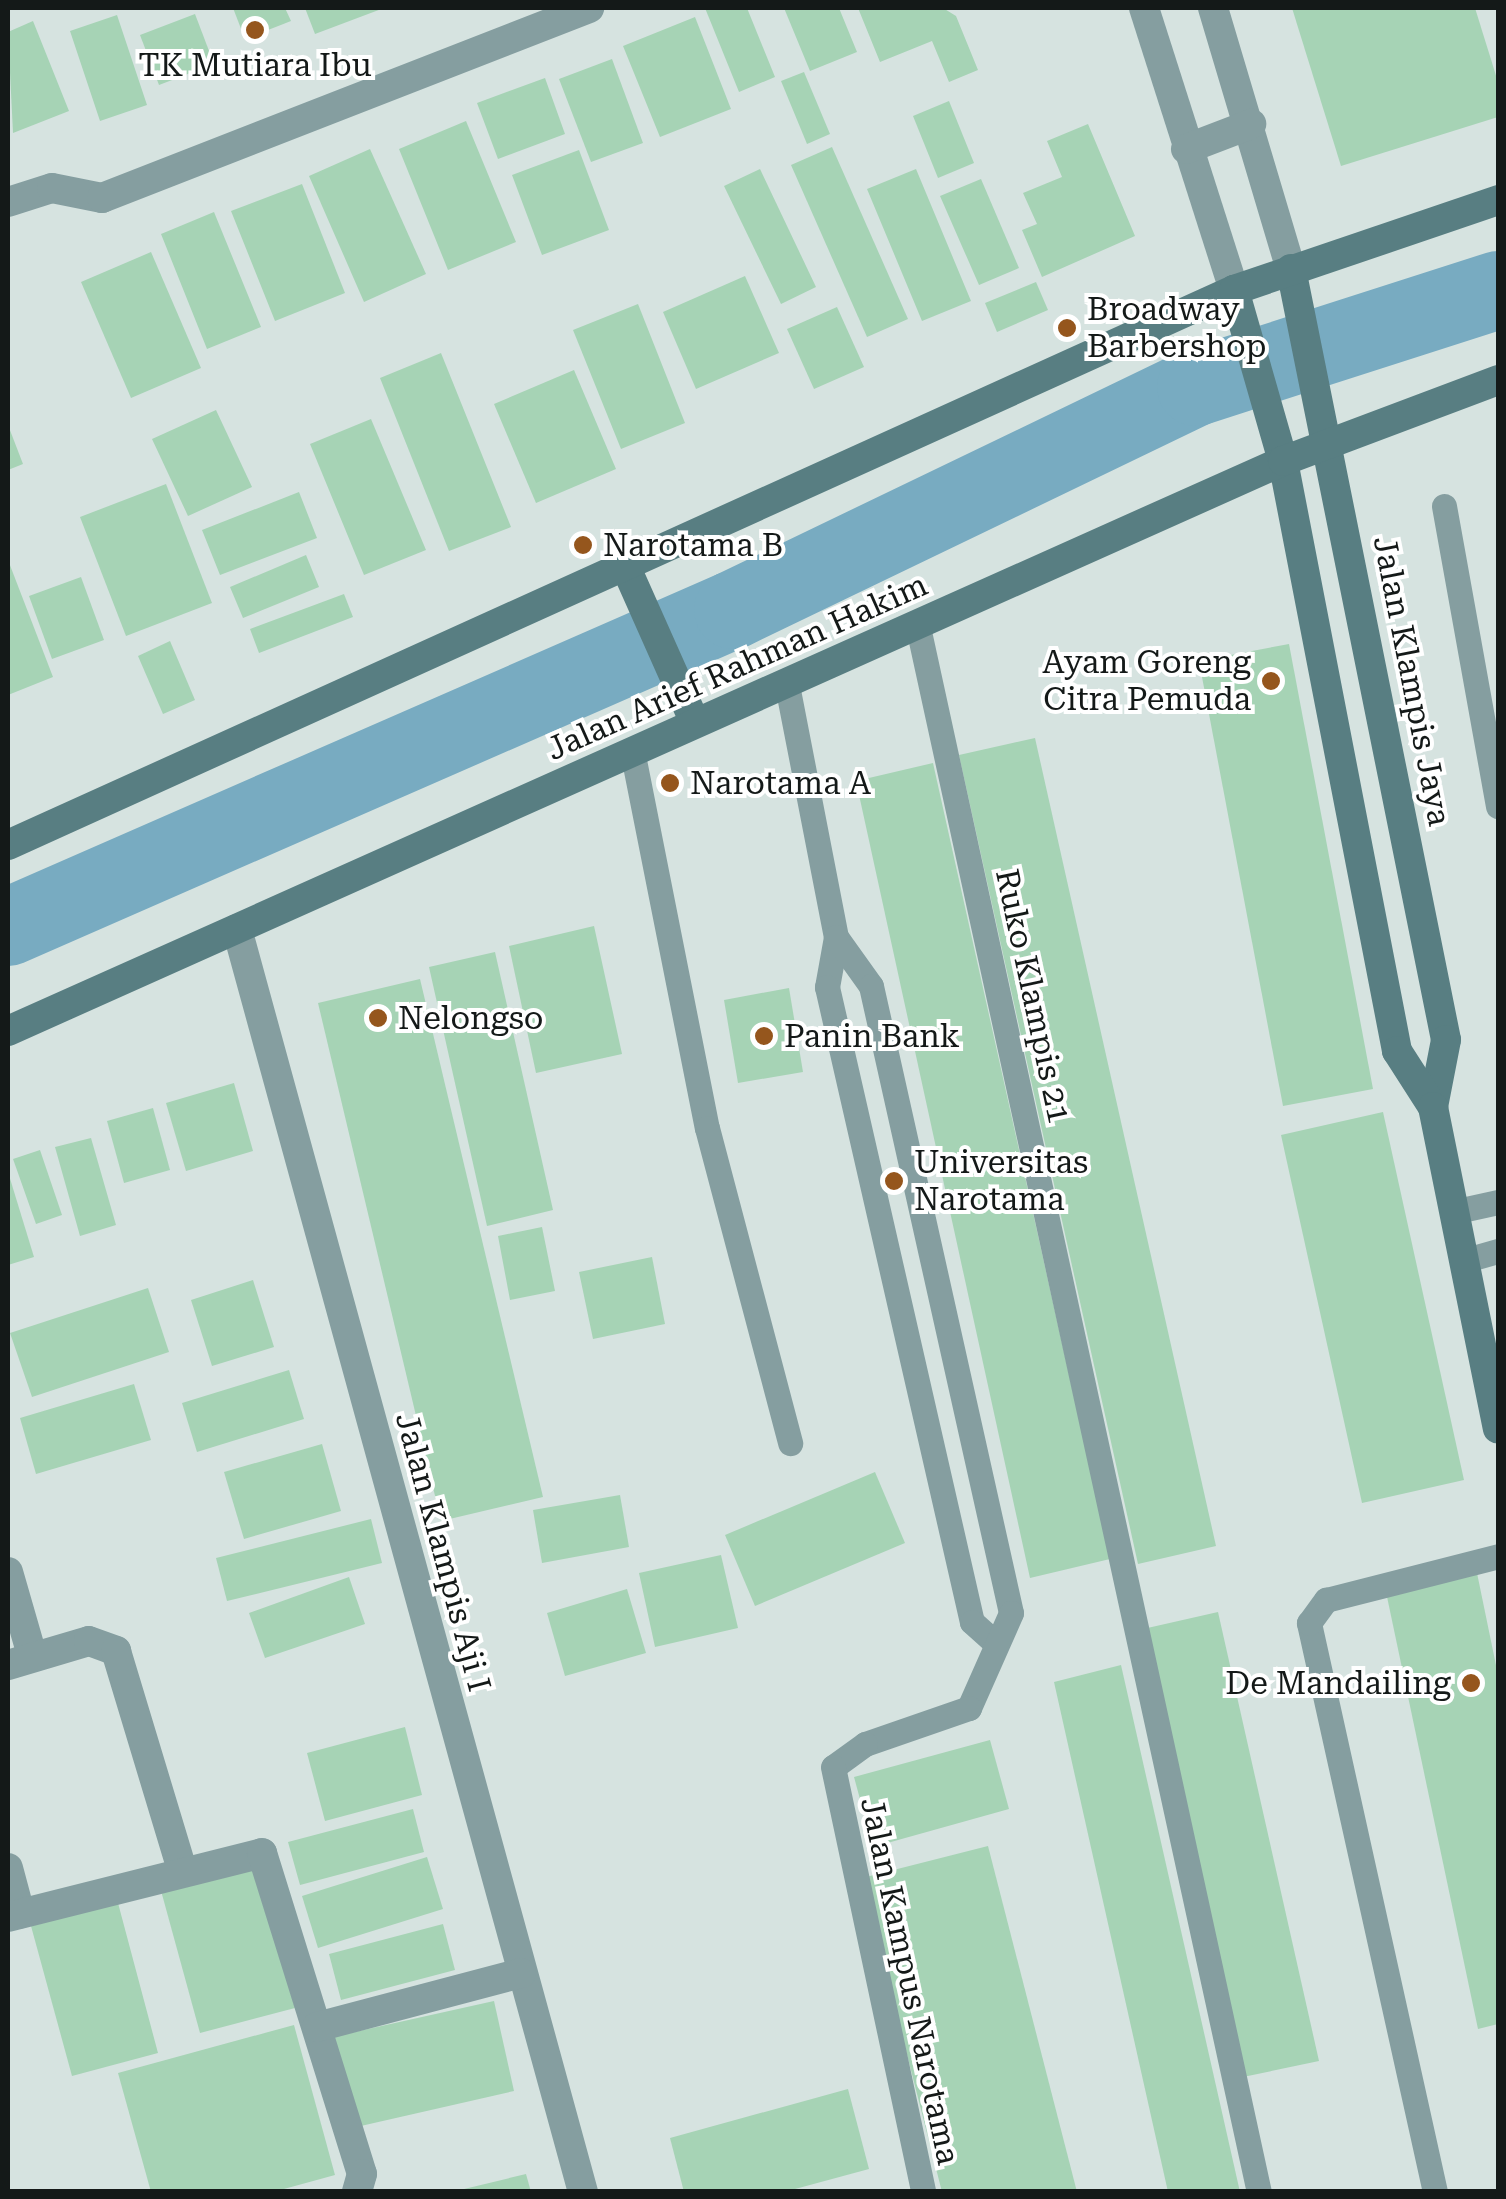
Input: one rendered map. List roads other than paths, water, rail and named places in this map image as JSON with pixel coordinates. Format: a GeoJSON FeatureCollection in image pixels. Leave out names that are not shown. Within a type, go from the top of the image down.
{"type":"FeatureCollection","features":[{"type":"Feature","properties":{"kind":"street"},"geometry":{"type":"LineString","coordinates":[[8,202],[52,188],[102,198],[589,8]]}},
{"type":"Feature","properties":{"kind":"street"},"geometry":{"type":"LineString","coordinates":[[1144,8],[1234,290]]}},
{"type":"Feature","properties":{"kind":"street"},"geometry":{"type":"LineString","coordinates":[[1213,8],[1252,124],[1290,269]]}},
{"type":"Feature","properties":{"kind":"street"},"geometry":{"type":"LineString","coordinates":[[1186,149],[1252,124]]}},
{"type":"Feature","properties":{"kind":"street"},"geometry":{"type":"LineString","coordinates":[[8,846],[627,570],[1234,290],[1498,200]]}},
{"type":"Feature","properties":{"kind":"street","name":"Jalan Klampis Jaya"},"geometry":{"type":"LineString","coordinates":[[1290,269],[1327,428],[1446,1040],[1434,1107]]}},
{"type":"Feature","properties":{"kind":"street","name":"Jalan Klampis Jaya"},"geometry":{"type":"LineString","coordinates":[[1234,290],[1283,461],[1397,1051],[1434,1107],[1498,1429]]}},
{"type":"Feature","properties":{"kind":"street","name":"Jalan Arief Rahman Hakim"},"geometry":{"type":"LineString","coordinates":[[8,1031],[632,750],[691,714],[787,685],[1283,461],[1327,428],[1498,380]]}},
{"type":"Feature","properties":{"kind":"street"},"geometry":{"type":"LineString","coordinates":[[627,570],[691,714]]}},
{"type":"Feature","properties":{"kind":"street","name":"Jalan Klampis Aji I"},"geometry":{"type":"LineString","coordinates":[[237,929],[583,2192]]}},
{"type":"Feature","properties":{"kind":"street"},"geometry":{"type":"LineString","coordinates":[[8,1572],[20,1660],[89,1641],[116,1651],[182,1866]]}},
{"type":"Feature","properties":{"kind":"street"},"geometry":{"type":"LineString","coordinates":[[8,1868],[14,1915],[182,1866],[262,1853],[362,2174],[358,2192]]}},
{"type":"Feature","properties":{"kind":"street"},"geometry":{"type":"LineString","coordinates":[[317,2026],[521,1974]]}},
{"type":"Feature","properties":{"kind":"lane"},"geometry":{"type":"LineString","coordinates":[[1444,506],[1498,806]]}},
{"type":"Feature","properties":{"kind":"lane","name":"Ruko Klampis 21"},"geometry":{"type":"LineString","coordinates":[[918,627],[1259,2192]]}},
{"type":"Feature","properties":{"kind":"lane","name":"Jalan Kampus Narotama"},"geometry":{"type":"LineString","coordinates":[[787,685],[836,938],[828,987],[972,1622],[992,1640]]}},
{"type":"Feature","properties":{"kind":"lane"},"geometry":{"type":"LineString","coordinates":[[632,750],[708,1128],[790,1443]]}},
{"type":"Feature","properties":{"kind":"lane","name":"Jalan Kampus Narotama"},"geometry":{"type":"LineString","coordinates":[[836,938],[871,986],[1011,1613],[992,1640],[969,1708],[865,1744],[833,1767],[923,2192]]}},
{"type":"Feature","properties":{"kind":"lane"},"geometry":{"type":"LineString","coordinates":[[1457,1211],[1498,1202]]}},
{"type":"Feature","properties":{"kind":"lane"},"geometry":{"type":"LineString","coordinates":[[1466,1260],[1498,1251]]}},
{"type":"Feature","properties":{"kind":"lane"},"geometry":{"type":"LineString","coordinates":[[1435,2192],[1308,1624],[1326,1600],[1498,1556]]}},
{"type":"Feature","properties":{"kind":"waterway"},"geometry":{"type":"LineString","coordinates":[[8,927],[733,610],[1196,387],[1498,290]]}},
{"type":"Feature","properties":{"kind":"place","name":"TK Mutiara Ibu"},"geometry":{"type":"Point","coordinates":[255,30]}},
{"type":"Feature","properties":{"kind":"place","name":"Broadway Barbershop"},"geometry":{"type":"Point","coordinates":[1067,328]}},
{"type":"Feature","properties":{"kind":"place","name":"Narotama B"},"geometry":{"type":"Point","coordinates":[583,545]}},
{"type":"Feature","properties":{"kind":"place","name":"Ayam Goreng Citra Pemuda"},"geometry":{"type":"Point","coordinates":[1271,681]}},
{"type":"Feature","properties":{"kind":"place","name":"Narotama A"},"geometry":{"type":"Point","coordinates":[670,783]}},
{"type":"Feature","properties":{"kind":"place","name":"Nelongso"},"geometry":{"type":"Point","coordinates":[378,1018]}},
{"type":"Feature","properties":{"kind":"place","name":"Panin Bank"},"geometry":{"type":"Point","coordinates":[764,1036]}},
{"type":"Feature","properties":{"kind":"place","name":"Universitas Narotama"},"geometry":{"type":"Point","coordinates":[894,1181]}},
{"type":"Feature","properties":{"kind":"place","name":"De Mandailing"},"geometry":{"type":"Point","coordinates":[1471,1683]}}]}
